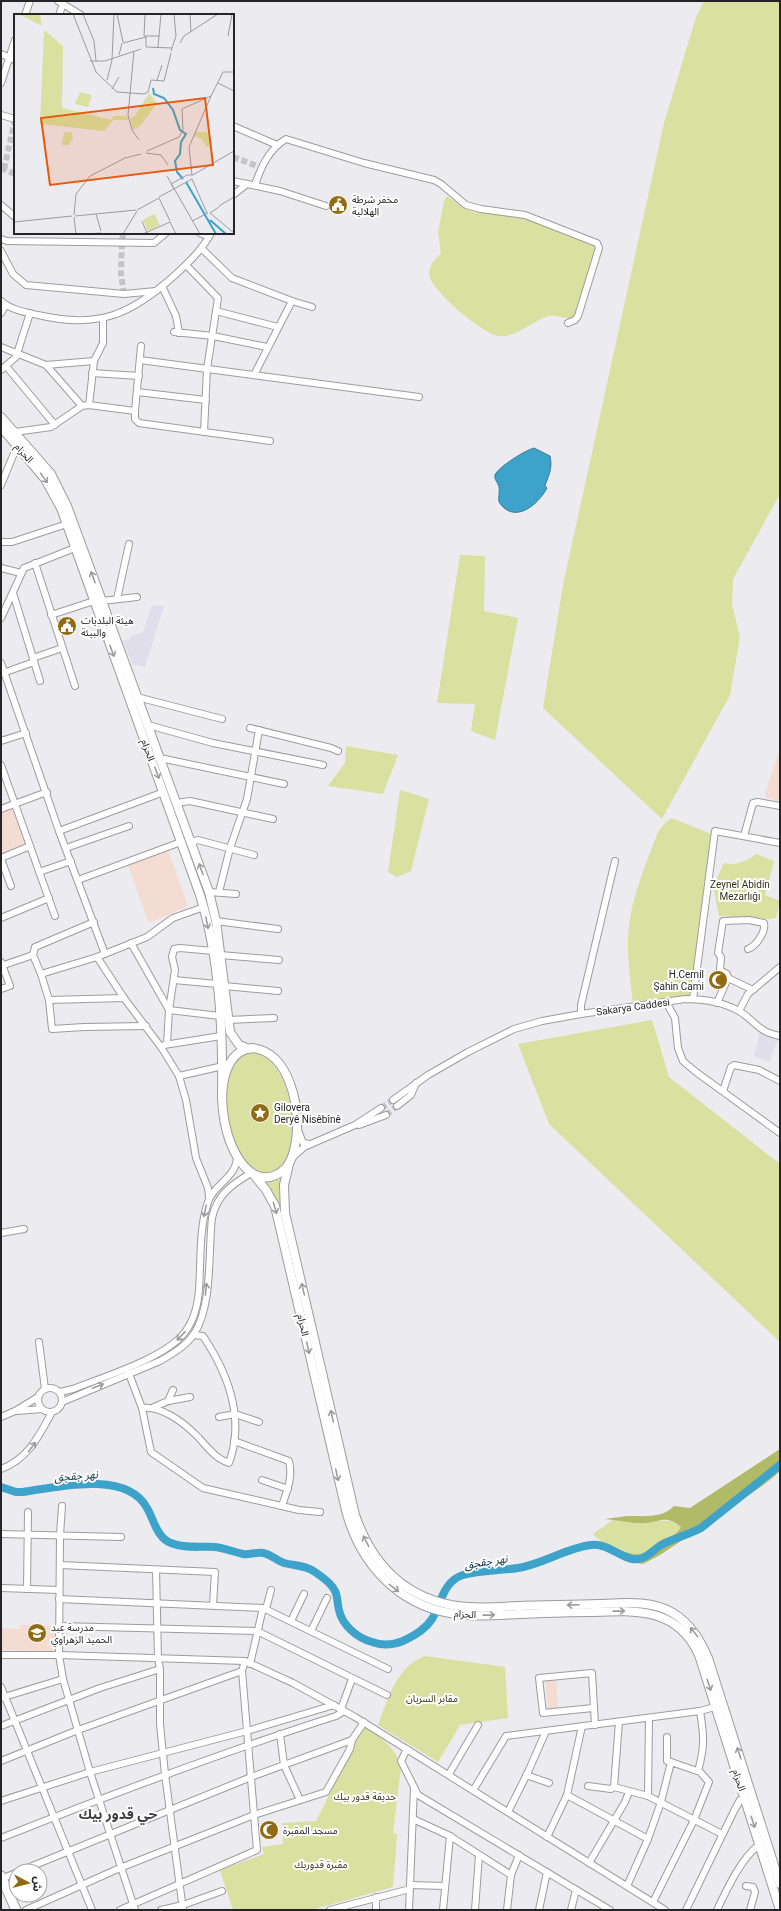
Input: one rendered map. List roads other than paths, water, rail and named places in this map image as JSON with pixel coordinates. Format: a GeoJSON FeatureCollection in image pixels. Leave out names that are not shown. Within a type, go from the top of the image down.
{"type":"FeatureCollection","features":[{"type":"Feature","properties":{"kind":"highway"},"geometry":{"type":"LineString","coordinates":[[1,1878],[16,1910]]}},
{"type":"Feature","properties":{"kind":"main road","name":"الحزام"},"geometry":{"type":"LineString","coordinates":[[1,417],[46,467],[60,489],[204,907],[216,953],[221,985],[224,1018],[222,1036],[222,1098]]}},
{"type":"Feature","properties":{"kind":"main road","name":"الحزام"},"geometry":{"type":"LineString","coordinates":[[1,427],[48,484],[67,524],[148,725],[209,892],[216,921],[216,953]]}},
{"type":"Feature","properties":{"kind":"main road","name":"الحزام"},"geometry":{"type":"LineString","coordinates":[[224,1018],[230,1032],[239,1046],[249,1049]]}},
{"type":"Feature","properties":{"kind":"main road"},"geometry":{"type":"LineString","coordinates":[[249,1049],[260,1049],[270,1053],[285,1073],[295,1099],[297,1128],[290,1161],[285,1170],[274,1176],[262,1177],[252,1174],[237,1156],[227,1134],[223,1114],[222,1098],[226,1072],[231,1062],[239,1053],[249,1049]]}},
{"type":"Feature","properties":{"kind":"main road","name":"الحزام"},"geometry":{"type":"LineString","coordinates":[[290,1161],[284,1180],[284,1205],[355,1515],[367,1545],[382,1566],[404,1584],[434,1605]]}},
{"type":"Feature","properties":{"kind":"main road","name":"الحزام"},"geometry":{"type":"LineString","coordinates":[[252,1174],[266,1190],[275,1206],[339,1484],[352,1531],[367,1559],[386,1582],[405,1596],[451,1609],[633,1603],[660,1607],[679,1617],[700,1640],[708,1658],[719,1708],[780,1910]]}},
{"type":"Feature","properties":{"kind":"main road","name":"الحزام"},"geometry":{"type":"LineString","coordinates":[[719,1708],[780,1884]]}},
{"type":"Feature","properties":{"kind":"street"},"geometry":{"type":"LineString","coordinates":[[25,14],[30,1]]}},
{"type":"Feature","properties":{"kind":"street"},"geometry":{"type":"LineString","coordinates":[[59,14],[60,2],[79,14]]}},
{"type":"Feature","properties":{"kind":"street"},"geometry":{"type":"LineString","coordinates":[[1,83],[8,57],[14,42]]}},
{"type":"Feature","properties":{"kind":"street"},"geometry":{"type":"LineString","coordinates":[[1,54],[14,60]]}},
{"type":"Feature","properties":{"kind":"street"},"geometry":{"type":"LineString","coordinates":[[1,115],[14,119]]}},
{"type":"Feature","properties":{"kind":"street"},"geometry":{"type":"LineString","coordinates":[[234,126],[277,145]]}},
{"type":"Feature","properties":{"kind":"street"},"geometry":{"type":"LineString","coordinates":[[255,185],[259,167],[277,145],[286,140],[364,163],[434,180],[442,184],[466,205],[481,209],[525,215],[596,243],[599,248],[578,316],[575,320],[568,323]]}},
{"type":"Feature","properties":{"kind":"street"},"geometry":{"type":"LineString","coordinates":[[234,180],[326,206]]}},
{"type":"Feature","properties":{"kind":"street"},"geometry":{"type":"LineString","coordinates":[[234,195],[247,184]]}},
{"type":"Feature","properties":{"kind":"street"},"geometry":{"type":"LineString","coordinates":[[1,205],[14,216]]}},
{"type":"Feature","properties":{"kind":"street"},"geometry":{"type":"LineString","coordinates":[[1,239],[7,241],[154,242],[165,234]]}},
{"type":"Feature","properties":{"kind":"street"},"geometry":{"type":"LineString","coordinates":[[1,313],[3,303],[30,313],[56,319],[103,318],[124,312],[140,303],[156,291],[186,265],[210,235]]}},
{"type":"Feature","properties":{"kind":"street"},"geometry":{"type":"LineString","coordinates":[[201,248],[232,278],[312,307]]}},
{"type":"Feature","properties":{"kind":"street"},"geometry":{"type":"LineString","coordinates":[[1,251],[13,274],[26,285],[124,294],[156,291]]}},
{"type":"Feature","properties":{"kind":"street"},"geometry":{"type":"LineString","coordinates":[[186,265],[218,298],[207,369],[204,432]]}},
{"type":"Feature","properties":{"kind":"street"},"geometry":{"type":"LineString","coordinates":[[162,286],[176,316],[176,332],[213,336],[267,348]]}},
{"type":"Feature","properties":{"kind":"street"},"geometry":{"type":"LineString","coordinates":[[254,375],[292,301]]}},
{"type":"Feature","properties":{"kind":"street"},"geometry":{"type":"LineString","coordinates":[[216,311],[278,327]]}},
{"type":"Feature","properties":{"kind":"street"},"geometry":{"type":"LineString","coordinates":[[30,313],[17,354],[3,368],[56,425]]}},
{"type":"Feature","properties":{"kind":"street"},"geometry":{"type":"LineString","coordinates":[[85,406],[94,361],[103,343],[103,318]]}},
{"type":"Feature","properties":{"kind":"street"},"geometry":{"type":"LineString","coordinates":[[141,346],[135,411],[135,419],[139,423],[270,441]]}},
{"type":"Feature","properties":{"kind":"street"},"geometry":{"type":"LineString","coordinates":[[1,347],[46,365],[94,361]]}},
{"type":"Feature","properties":{"kind":"street"},"geometry":{"type":"LineString","coordinates":[[140,360],[419,396]]}},
{"type":"Feature","properties":{"kind":"street"},"geometry":{"type":"LineString","coordinates":[[46,365],[85,406]]}},
{"type":"Feature","properties":{"kind":"street"},"geometry":{"type":"LineString","coordinates":[[92,373],[139,376]]}},
{"type":"Feature","properties":{"kind":"street"},"geometry":{"type":"LineString","coordinates":[[137,392],[206,400]]}},
{"type":"Feature","properties":{"kind":"street"},"geometry":{"type":"LineString","coordinates":[[15,432],[47,428],[56,425],[85,406],[135,411]]}},
{"type":"Feature","properties":{"kind":"street"},"geometry":{"type":"LineString","coordinates":[[1,485],[17,446]]}},
{"type":"Feature","properties":{"kind":"street"},"geometry":{"type":"LineString","coordinates":[[1,542],[12,542],[67,524]]}},
{"type":"Feature","properties":{"kind":"street"},"geometry":{"type":"LineString","coordinates":[[117,599],[129,544]]}},
{"type":"Feature","properties":{"kind":"street"},"geometry":{"type":"LineString","coordinates":[[1,618],[24,568],[76,548]]}},
{"type":"Feature","properties":{"kind":"street"},"geometry":{"type":"LineString","coordinates":[[34,563],[74,686]]}},
{"type":"Feature","properties":{"kind":"street"},"geometry":{"type":"LineString","coordinates":[[1,568],[21,573]]}},
{"type":"Feature","properties":{"kind":"street"},"geometry":{"type":"LineString","coordinates":[[13,593],[40,682]]}},
{"type":"Feature","properties":{"kind":"street"},"geometry":{"type":"LineString","coordinates":[[51,615],[98,601],[137,598]]}},
{"type":"Feature","properties":{"kind":"street"},"geometry":{"type":"LineString","coordinates":[[3,673],[62,648]]}},
{"type":"Feature","properties":{"kind":"street"},"geometry":{"type":"LineString","coordinates":[[1,663],[3,673],[26,733],[59,830],[105,954]]}},
{"type":"Feature","properties":{"kind":"street"},"geometry":{"type":"LineString","coordinates":[[137,697],[222,719]]}},
{"type":"Feature","properties":{"kind":"street"},"geometry":{"type":"LineString","coordinates":[[148,725],[213,743],[323,765]]}},
{"type":"Feature","properties":{"kind":"street"},"geometry":{"type":"LineString","coordinates":[[250,728],[338,751]]}},
{"type":"Feature","properties":{"kind":"street"},"geometry":{"type":"LineString","coordinates":[[219,892],[230,848],[247,800],[259,730]]}},
{"type":"Feature","properties":{"kind":"street"},"geometry":{"type":"LineString","coordinates":[[1,741],[26,733]]}},
{"type":"Feature","properties":{"kind":"street"},"geometry":{"type":"LineString","coordinates":[[160,758],[284,784]]}},
{"type":"Feature","properties":{"kind":"street"},"geometry":{"type":"LineString","coordinates":[[1,765],[55,916]]}},
{"type":"Feature","properties":{"kind":"street"},"geometry":{"type":"LineString","coordinates":[[1,809],[47,792]]}},
{"type":"Feature","properties":{"kind":"street"},"geometry":{"type":"LineString","coordinates":[[59,830],[164,792]]}},
{"type":"Feature","properties":{"kind":"street"},"geometry":{"type":"LineString","coordinates":[[176,803],[190,801],[273,820]]}},
{"type":"Feature","properties":{"kind":"street"},"geometry":{"type":"LineString","coordinates":[[744,836],[750,808],[753,803],[758,802],[780,806]]}},
{"type":"Feature","properties":{"kind":"street"},"geometry":{"type":"LineString","coordinates":[[66,848],[128,826]]}},
{"type":"Feature","properties":{"kind":"street"},"geometry":{"type":"LineString","coordinates":[[693,999],[715,831],[780,843]]}},
{"type":"Feature","properties":{"kind":"street"},"geometry":{"type":"LineString","coordinates":[[191,842],[198,840],[254,855]]}},
{"type":"Feature","properties":{"kind":"street"},"geometry":{"type":"LineString","coordinates":[[78,880],[181,842]]}},
{"type":"Feature","properties":{"kind":"street"},"geometry":{"type":"LineString","coordinates":[[11,886],[1,858],[30,846]]}},
{"type":"Feature","properties":{"kind":"street"},"geometry":{"type":"LineString","coordinates":[[39,872],[71,861]]}},
{"type":"Feature","properties":{"kind":"street"},"geometry":{"type":"LineString","coordinates":[[581,1014],[581,1005],[615,861]]}},
{"type":"Feature","properties":{"kind":"street"},"geometry":{"type":"LineString","coordinates":[[1,880],[8,877]]}},
{"type":"Feature","properties":{"kind":"street"},"geometry":{"type":"LineString","coordinates":[[209,892],[236,894]]}},
{"type":"Feature","properties":{"kind":"street"},"geometry":{"type":"LineString","coordinates":[[1,918],[49,898]]}},
{"type":"Feature","properties":{"kind":"street"},"geometry":{"type":"LineString","coordinates":[[41,974],[98,957],[158,931],[173,918],[204,907]]}},
{"type":"Feature","properties":{"kind":"street"},"geometry":{"type":"LineString","coordinates":[[748,949],[752,947],[762,933],[765,928],[764,923],[749,920],[723,921],[718,953],[721,957],[720,970],[727,974],[728,978],[753,990]]}},
{"type":"Feature","properties":{"kind":"street"},"geometry":{"type":"LineString","coordinates":[[216,921],[278,929]]}},
{"type":"Feature","properties":{"kind":"street"},"geometry":{"type":"LineString","coordinates":[[94,922],[35,946],[33,954],[49,1000],[52,1029],[146,1026]]}},
{"type":"Feature","properties":{"kind":"street"},"geometry":{"type":"LineString","coordinates":[[131,943],[169,1010]]}},
{"type":"Feature","properties":{"kind":"street"},"geometry":{"type":"LineString","coordinates":[[167,1044],[169,1010],[176,970],[172,957],[174,949],[180,948],[279,960]]}},
{"type":"Feature","properties":{"kind":"street"},"geometry":{"type":"LineString","coordinates":[[1,990],[10,986],[1,965],[33,954]]}},
{"type":"Feature","properties":{"kind":"street"},"geometry":{"type":"LineString","coordinates":[[1,1417],[15,1411],[38,1397],[45,1389],[53,1388],[60,1392],[66,1392],[158,1354],[182,1336],[192,1321],[198,1296],[204,1219],[209,1197],[208,1188],[196,1158],[186,1100],[179,1076],[160,1045],[124,998],[98,957]]}},
{"type":"Feature","properties":{"kind":"street"},"geometry":{"type":"LineString","coordinates":[[739,1011],[748,994],[780,967]]}},
{"type":"Feature","properties":{"kind":"street"},"geometry":{"type":"LineString","coordinates":[[717,1003],[728,978]]}},
{"type":"Feature","properties":{"kind":"street"},"geometry":{"type":"LineString","coordinates":[[174,980],[278,991]]}},
{"type":"Feature","properties":{"kind":"street"},"geometry":{"type":"LineString","coordinates":[[49,1000],[124,998]]}},
{"type":"Feature","properties":{"kind":"street","name":"Sakarya Caddesi"},"geometry":{"type":"LineString","coordinates":[[393,1100],[416,1083],[482,1045],[514,1029],[542,1021],[581,1014],[693,999],[717,1003],[739,1011],[762,1030],[780,1036]]}},
{"type":"Feature","properties":{"kind":"street"},"geometry":{"type":"LineString","coordinates":[[666,1002],[676,1018],[680,1058],[696,1072],[780,1132]]}},
{"type":"Feature","properties":{"kind":"street"},"geometry":{"type":"LineString","coordinates":[[169,1010],[224,1018],[274,1018]]}},
{"type":"Feature","properties":{"kind":"street"},"geometry":{"type":"LineString","coordinates":[[160,1045],[222,1036]]}},
{"type":"Feature","properties":{"kind":"street"},"geometry":{"type":"LineString","coordinates":[[723,1091],[731,1067],[734,1065],[759,1070],[780,1081]]}},
{"type":"Feature","properties":{"kind":"street"},"geometry":{"type":"LineString","coordinates":[[179,1076],[223,1066]]}},
{"type":"Feature","properties":{"kind":"street"},"geometry":{"type":"LineString","coordinates":[[397,1106],[411,1095],[416,1083]]}},
{"type":"Feature","properties":{"kind":"street"},"geometry":{"type":"LineString","coordinates":[[290,1161],[310,1144],[350,1127],[380,1108]]}},
{"type":"Feature","properties":{"kind":"street"},"geometry":{"type":"LineString","coordinates":[[350,1127],[371,1122],[386,1115]]}},
{"type":"Feature","properties":{"kind":"street"},"geometry":{"type":"LineString","coordinates":[[297,1128],[303,1143],[310,1144]]}},
{"type":"Feature","properties":{"kind":"street"},"geometry":{"type":"LineString","coordinates":[[209,1197],[214,1190],[235,1170],[237,1156]]}},
{"type":"Feature","properties":{"kind":"street"},"geometry":{"type":"LineString","coordinates":[[62,1402],[130,1374],[173,1354],[193,1335],[203,1311],[212,1218],[215,1204],[222,1193],[252,1174]]}},
{"type":"Feature","properties":{"kind":"street"},"geometry":{"type":"LineString","coordinates":[[1,1233],[24,1229]]}},
{"type":"Feature","properties":{"kind":"street"},"geometry":{"type":"LineString","coordinates":[[154,1407],[196,1434],[206,1448],[222,1461],[228,1463],[235,1446],[235,1414],[228,1386],[212,1350],[203,1336],[193,1335]]}},
{"type":"Feature","properties":{"kind":"street"},"geometry":{"type":"LineString","coordinates":[[39,1342],[45,1389]]}},
{"type":"Feature","properties":{"kind":"street"},"geometry":{"type":"LineString","coordinates":[[127,1367],[142,1408],[151,1452],[161,1460],[203,1488],[282,1506],[320,1512]]}},
{"type":"Feature","properties":{"kind":"street"},"geometry":{"type":"LineString","coordinates":[[168,1401],[173,1390]]}},
{"type":"Feature","properties":{"kind":"street"},"geometry":{"type":"LineString","coordinates":[[1,1469],[14,1463],[29,1451],[52,1412],[59,1409],[62,1402],[60,1392]]}},
{"type":"Feature","properties":{"kind":"street"},"geometry":{"type":"LineString","coordinates":[[38,1397],[38,1403],[42,1409]]}},
{"type":"Feature","properties":{"kind":"street"},"geometry":{"type":"LineString","coordinates":[[142,1408],[154,1407],[168,1401],[190,1397]]}},
{"type":"Feature","properties":{"kind":"street"},"geometry":{"type":"LineString","coordinates":[[15,1411],[42,1409],[52,1412]]}},
{"type":"Feature","properties":{"kind":"street"},"geometry":{"type":"LineString","coordinates":[[220,1417],[235,1414],[259,1422]]}},
{"type":"Feature","properties":{"kind":"street"},"geometry":{"type":"LineString","coordinates":[[234,1441],[287,1459],[291,1472],[288,1489],[282,1506]]}},
{"type":"Feature","properties":{"kind":"street"},"geometry":{"type":"LineString","coordinates":[[262,1480],[288,1489]]}},
{"type":"Feature","properties":{"kind":"street"},"geometry":{"type":"LineString","coordinates":[[62,1506],[60,1535],[59,1655],[64,1679],[90,1772],[120,1868],[134,1907]]}},
{"type":"Feature","properties":{"kind":"street"},"geometry":{"type":"LineString","coordinates":[[28,1512],[28,1589]]}},
{"type":"Feature","properties":{"kind":"street"},"geometry":{"type":"LineString","coordinates":[[1,1534],[121,1537]]}},
{"type":"Feature","properties":{"kind":"street"},"geometry":{"type":"LineString","coordinates":[[60,1565],[215,1572],[213,1605]]}},
{"type":"Feature","properties":{"kind":"street"},"geometry":{"type":"LineString","coordinates":[[156,1570],[158,1658],[160,1669],[160,1724],[174,1847],[181,1883],[183,1908]]}},
{"type":"Feature","properties":{"kind":"street"},"geometry":{"type":"LineString","coordinates":[[1,1588],[59,1590]]}},
{"type":"Feature","properties":{"kind":"street"},"geometry":{"type":"LineString","coordinates":[[120,1910],[134,1907],[181,1883],[258,1850],[242,1672],[247,1663],[271,1590]]}},
{"type":"Feature","properties":{"kind":"street"},"geometry":{"type":"LineString","coordinates":[[290,1621],[304,1594]]}},
{"type":"Feature","properties":{"kind":"street"},"geometry":{"type":"LineString","coordinates":[[311,1631],[327,1598]]}},
{"type":"Feature","properties":{"kind":"street"},"geometry":{"type":"LineString","coordinates":[[59,1599],[157,1602],[264,1608],[388,1668]]}},
{"type":"Feature","properties":{"kind":"street"},"geometry":{"type":"LineString","coordinates":[[59,1626],[158,1627],[257,1631],[387,1695]]}},
{"type":"Feature","properties":{"kind":"street"},"geometry":{"type":"LineString","coordinates":[[1,1655],[158,1658],[247,1663],[334,1705],[364,1722],[474,1789],[508,1812],[665,1910]]}},
{"type":"Feature","properties":{"kind":"street"},"geometry":{"type":"LineString","coordinates":[[1,1726],[160,1669]]}},
{"type":"Feature","properties":{"kind":"street"},"geometry":{"type":"LineString","coordinates":[[1,1761],[78,1730],[242,1672]]}},
{"type":"Feature","properties":{"kind":"street"},"geometry":{"type":"LineString","coordinates":[[593,1708],[543,1713],[539,1678],[592,1673],[595,1725]]}},
{"type":"Feature","properties":{"kind":"street"},"geometry":{"type":"LineString","coordinates":[[3,1698],[64,1679]]}},
{"type":"Feature","properties":{"kind":"street"},"geometry":{"type":"LineString","coordinates":[[1,1838],[165,1774],[248,1744],[336,1716],[343,1710],[352,1679]]}},
{"type":"Feature","properties":{"kind":"street"},"geometry":{"type":"LineString","coordinates":[[1,1687],[3,1698],[15,1721],[92,1910]]}},
{"type":"Feature","properties":{"kind":"street"},"geometry":{"type":"LineString","coordinates":[[1,1801],[90,1772],[163,1751],[247,1731],[334,1705]]}},
{"type":"Feature","properties":{"kind":"street"},"geometry":{"type":"LineString","coordinates":[[474,1789],[506,1736],[719,1708]]}},
{"type":"Feature","properties":{"kind":"street"},"geometry":{"type":"LineString","coordinates":[[698,1771],[705,1740],[700,1711]]}},
{"type":"Feature","properties":{"kind":"street"},"geometry":{"type":"LineString","coordinates":[[648,1796],[649,1718]]}},
{"type":"Feature","properties":{"kind":"street"},"geometry":{"type":"LineString","coordinates":[[26,1910],[120,1868],[254,1815],[326,1792],[350,1749],[352,1740],[364,1722]]}},
{"type":"Feature","properties":{"kind":"street"},"geometry":{"type":"LineString","coordinates":[[614,1787],[619,1722]]}},
{"type":"Feature","properties":{"kind":"street"},"geometry":{"type":"LineString","coordinates":[[449,1774],[478,1725]]}},
{"type":"Feature","properties":{"kind":"street"},"geometry":{"type":"LineString","coordinates":[[548,1837],[567,1795],[582,1726]]}},
{"type":"Feature","properties":{"kind":"street"},"geometry":{"type":"LineString","coordinates":[[508,1812],[546,1731]]}},
{"type":"Feature","properties":{"kind":"street"},"geometry":{"type":"LineString","coordinates":[[280,1734],[284,1765],[300,1800]]}},
{"type":"Feature","properties":{"kind":"street"},"geometry":{"type":"LineString","coordinates":[[653,1902],[694,1820],[710,1782],[698,1771],[667,1761],[667,1737]]}},
{"type":"Feature","properties":{"kind":"street"},"geometry":{"type":"LineString","coordinates":[[39,1863],[251,1777],[352,1740]]}},
{"type":"Feature","properties":{"kind":"street"},"geometry":{"type":"LineString","coordinates":[[407,1748],[401,1761],[418,1794],[610,1910]]}},
{"type":"Feature","properties":{"kind":"street"},"geometry":{"type":"LineString","coordinates":[[627,1886],[648,1839],[661,1802],[671,1762]]}},
{"type":"Feature","properties":{"kind":"street"},"geometry":{"type":"LineString","coordinates":[[526,1775],[548,1783]]}},
{"type":"Feature","properties":{"kind":"street"},"geometry":{"type":"LineString","coordinates":[[409,1910],[414,1785]]}},
{"type":"Feature","properties":{"kind":"street"},"geometry":{"type":"LineString","coordinates":[[588,1786],[611,1789],[614,1787],[648,1796],[722,1834]]}},
{"type":"Feature","properties":{"kind":"street"},"geometry":{"type":"LineString","coordinates":[[590,1863],[629,1792]]}},
{"type":"Feature","properties":{"kind":"street"},"geometry":{"type":"LineString","coordinates":[[567,1795],[648,1839]]}},
{"type":"Feature","properties":{"kind":"street"},"geometry":{"type":"LineString","coordinates":[[686,1910],[722,1834],[740,1800],[745,1798]]}},
{"type":"Feature","properties":{"kind":"street"},"geometry":{"type":"LineString","coordinates":[[413,1819],[450,1836],[511,1875]]}},
{"type":"Feature","properties":{"kind":"street"},"geometry":{"type":"LineString","coordinates":[[443,1910],[450,1836]]}},
{"type":"Feature","properties":{"kind":"street"},"geometry":{"type":"LineString","coordinates":[[716,1910],[731,1882],[754,1848],[760,1844]]}},
{"type":"Feature","properties":{"kind":"street"},"geometry":{"type":"LineString","coordinates":[[475,1910],[479,1855]]}},
{"type":"Feature","properties":{"kind":"street"},"geometry":{"type":"LineString","coordinates":[[507,1910],[511,1875],[520,1856]]}},
{"type":"Feature","properties":{"kind":"street"},"geometry":{"type":"LineString","coordinates":[[539,1910],[547,1872]]}},
{"type":"Feature","properties":{"kind":"street"},"geometry":{"type":"LineString","coordinates":[[334,1909],[410,1887],[445,1886]]}},
{"type":"Feature","properties":{"kind":"street"},"geometry":{"type":"LineString","coordinates":[[746,1886],[753,1888],[755,1892],[750,1910]]}},
{"type":"Feature","properties":{"kind":"street"},"geometry":{"type":"LineString","coordinates":[[571,1910],[576,1890]]}},
{"type":"Feature","properties":{"kind":"street"},"geometry":{"type":"LineString","coordinates":[[161,1910],[183,1908],[222,1891]]}},
{"type":"Feature","properties":{"kind":"street"},"geometry":{"type":"LineString","coordinates":[[376,1897],[376,1910]]}},
{"type":"Feature","properties":{"kind":"water"},"geometry":{"type":"Polygon","coordinates":[[[534,448],[550,456],[551,469],[545,486],[547,488],[538,501],[532,506],[525,510],[512,512],[505,509],[499,502],[499,487],[495,475],[501,468],[513,459],[534,448]]]}},
{"type":"Feature","properties":{"kind":"waterway","name":"نهر جقجق"},"geometry":{"type":"LineString","coordinates":[[1,1487],[16,1492],[90,1484],[108,1485],[124,1489],[137,1496],[147,1508],[156,1528],[166,1541],[187,1547],[219,1548],[243,1554],[263,1553],[284,1563],[311,1570],[326,1580],[334,1588],[343,1621],[351,1630],[366,1640],[380,1644],[392,1644],[407,1639],[426,1626],[432,1619],[443,1594],[451,1582],[456,1578],[477,1572],[527,1566],[573,1549],[591,1545],[602,1546],[632,1559],[640,1558],[648,1555],[661,1545],[671,1540],[701,1528],[780,1465]]}},
{"type":"Feature","properties":{"kind":"tunnel"},"geometry":{"type":"LineString","coordinates":[[4,169],[14,124]]}},
{"type":"Feature","properties":{"kind":"tunnel"},"geometry":{"type":"LineString","coordinates":[[234,157],[257,166]]}},
{"type":"Feature","properties":{"kind":"tunnel"},"geometry":{"type":"LineString","coordinates":[[1,168],[14,174]]}},
{"type":"Feature","properties":{"kind":"tunnel"},"geometry":{"type":"LineString","coordinates":[[124,234],[122,239],[121,274],[124,294]]}},
{"type":"Feature","properties":{"kind":"tunnel"},"geometry":{"type":"LineString","coordinates":[[381,1108],[393,1100]]}},
{"type":"Feature","properties":{"kind":"tunnel"},"geometry":{"type":"LineString","coordinates":[[386,1115],[397,1106]]}},
{"type":"Feature","properties":{"kind":"place","name":"مخفر شرطة الهلالية"},"geometry":{"type":"Point","coordinates":[338,205]}},
{"type":"Feature","properties":{"kind":"place","name":"هيئة البلديات والبيئة"},"geometry":{"type":"Point","coordinates":[67,626]}},
{"type":"Feature","properties":{"kind":"place","name":"H.Cemil Şahin Cami"},"geometry":{"type":"Point","coordinates":[718,980]}},
{"type":"Feature","properties":{"kind":"place","name":"Gilovera Deryê Nisêbînê"},"geometry":{"type":"Point","coordinates":[260,1113]}},
{"type":"Feature","properties":{"kind":"place","name":"مدرسة عبد الحميد الزهراوي"},"geometry":{"type":"Point","coordinates":[37,1633]}},
{"type":"Feature","properties":{"kind":"place","name":"مسجد المقبرة"},"geometry":{"type":"Point","coordinates":[269,1830]}},
{"type":"Feature","properties":{"kind":"district","name":"حي قدور بيك"},"geometry":{"type":"Point","coordinates":[118,1814]}},
{"type":"Feature","properties":{"kind":"park label","name":"Zeynel Abidin Mezarlığı"},"geometry":{"type":"Point","coordinates":[740,890]}},
{"type":"Feature","properties":{"kind":"park label","name":"مقابر السريان"},"geometry":{"type":"Point","coordinates":[432,1698]}},
{"type":"Feature","properties":{"kind":"park label","name":"حديقة قدور بيك"},"geometry":{"type":"Point","coordinates":[365,1796]}},
{"type":"Feature","properties":{"kind":"park label","name":"مقبرة قدوربك"},"geometry":{"type":"Point","coordinates":[321,1864]}}]}
